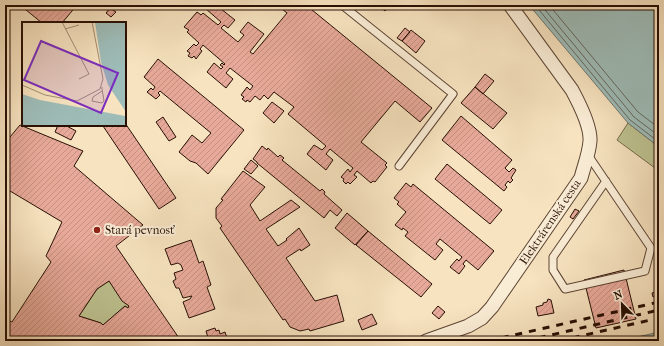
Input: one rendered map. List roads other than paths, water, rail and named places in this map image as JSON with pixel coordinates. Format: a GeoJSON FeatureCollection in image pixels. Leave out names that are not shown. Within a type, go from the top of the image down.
{"type":"FeatureCollection","features":[{"type":"Feature","properties":{"kind":"street","name":"Elektrárenská cesta"},"geometry":{"type":"LineString","coordinates":[[426,341],[468,326],[482,318],[492,307],[581,178],[588,154],[590,139],[580,106],[572,90],[510,5]]}},
{"type":"Feature","properties":{"kind":"lane"},"geometry":{"type":"LineString","coordinates":[[342,5],[453,94],[400,166]]}},
{"type":"Feature","properties":{"kind":"lane"},"geometry":{"type":"LineString","coordinates":[[588,154],[651,248],[645,270],[565,289],[553,270],[554,257],[606,181]]}},
{"type":"Feature","properties":{"kind":"water"},"geometry":{"type":"Polygon","coordinates":[[[529,5],[659,5],[659,147],[628,123],[529,5]]]}},
{"type":"Feature","properties":{"kind":"water"},"geometry":{"type":"Polygon","coordinates":[[[659,332],[659,341],[620,341],[659,332]]]}},
{"type":"Feature","properties":{"kind":"railway"},"geometry":{"type":"LineString","coordinates":[[488,341],[659,302]]}},
{"type":"Feature","properties":{"kind":"railway"},"geometry":{"type":"LineString","coordinates":[[525,341],[659,310]]}},
{"type":"Feature","properties":{"kind":"railway"},"geometry":{"type":"LineString","coordinates":[[559,341],[659,318]]}},
{"type":"Feature","properties":{"kind":"place","name":"Stará pevnosť"},"geometry":{"type":"Point","coordinates":[97,230]}}]}
